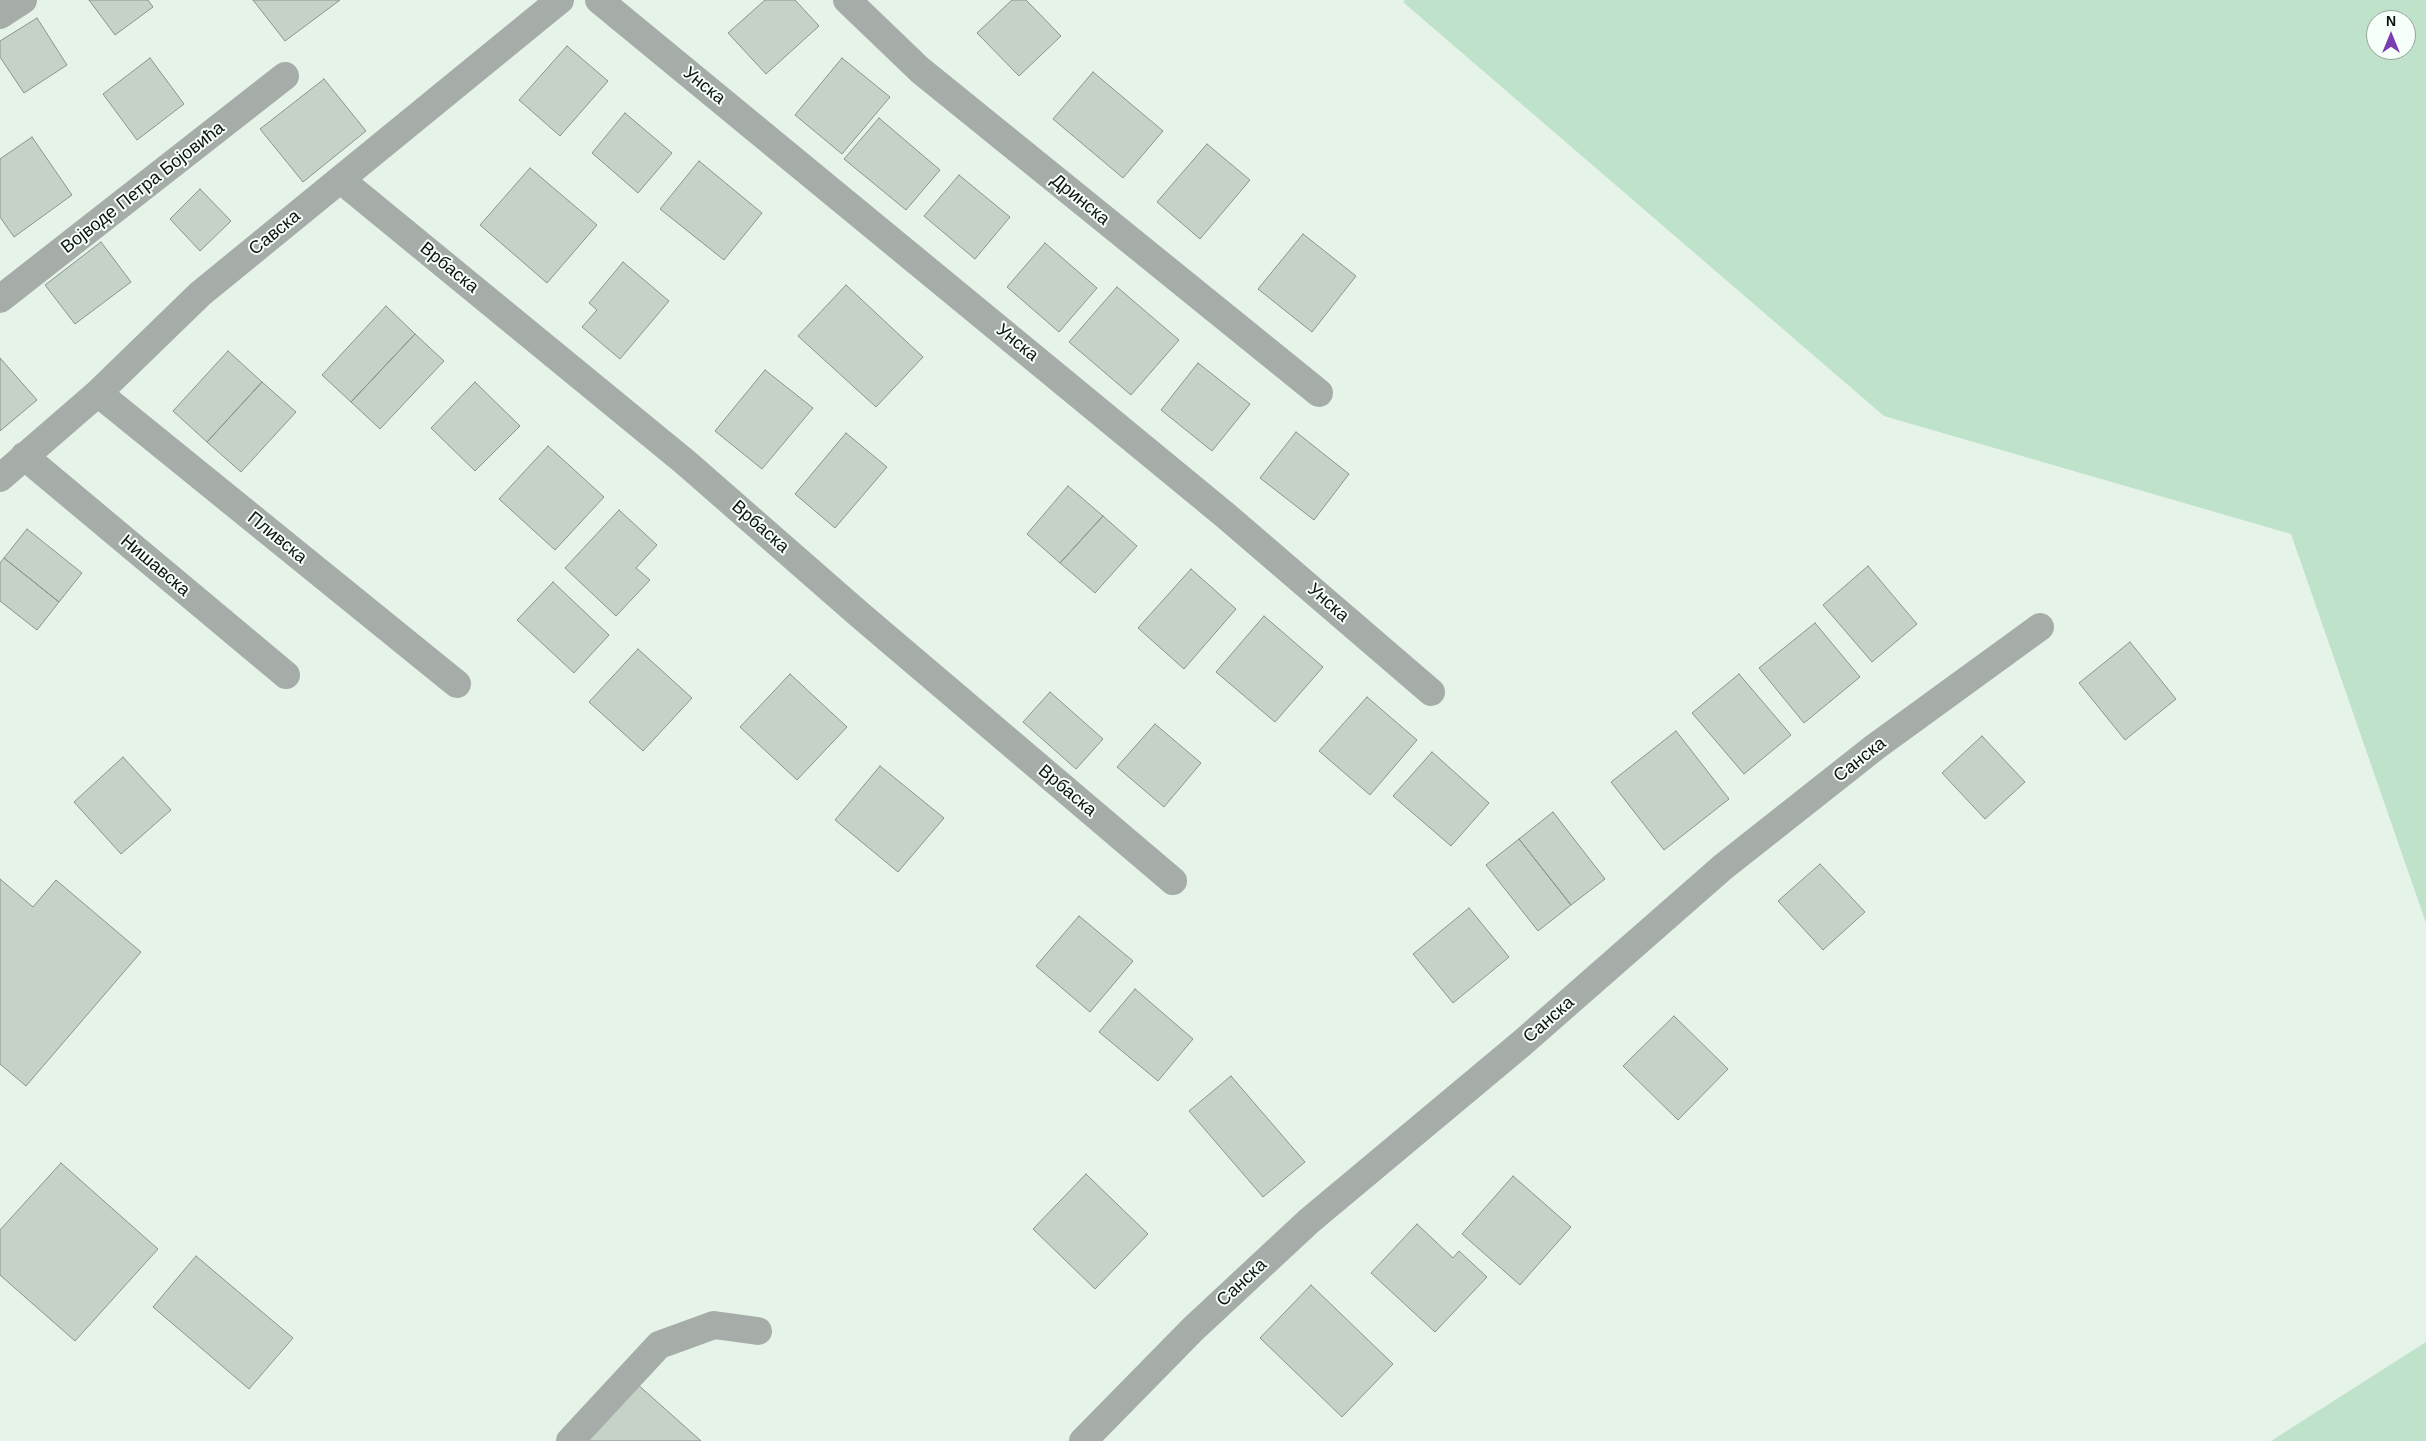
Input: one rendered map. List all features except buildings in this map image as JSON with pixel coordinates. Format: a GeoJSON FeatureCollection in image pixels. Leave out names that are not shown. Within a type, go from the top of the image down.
{"type":"FeatureCollection","features":[{"type":"Feature","properties":{"kind":"street"},"geometry":{"type":"LineString","coordinates":[[0,16],[22,0]]}},
{"type":"Feature","properties":{"kind":"street","name":"Савска"},"geometry":{"type":"LineString","coordinates":[[0,478],[98,393],[200,294],[560,0]]}},
{"type":"Feature","properties":{"kind":"street","name":"Унска"},"geometry":{"type":"LineString","coordinates":[[599,0],[1225,515],[1431,692]]}},
{"type":"Feature","properties":{"kind":"street","name":"Дринска"},"geometry":{"type":"LineString","coordinates":[[847,0],[920,70],[1319,393]]}},
{"type":"Feature","properties":{"kind":"street","name":"Војводе Петра Бојовића"},"geometry":{"type":"LineString","coordinates":[[0,300],[285,76]]}},
{"type":"Feature","properties":{"kind":"street","name":"Врбаска"},"geometry":{"type":"LineString","coordinates":[[341,180],[686,462],[860,615],[1173,881]]}},
{"type":"Feature","properties":{"kind":"street","name":"Пливска"},"geometry":{"type":"LineString","coordinates":[[98,393],[457,684]]}},
{"type":"Feature","properties":{"kind":"street","name":"Нишавска"},"geometry":{"type":"LineString","coordinates":[[24,456],[286,675]]}},
{"type":"Feature","properties":{"kind":"street","name":"Санска"},"geometry":{"type":"LineString","coordinates":[[1084,1441],[1193,1329],[1309,1221],[1521,1044],[1723,867],[1875,748],[2040,627]]}},
{"type":"Feature","properties":{"kind":"street"},"geometry":{"type":"LineString","coordinates":[[570,1441],[659,1345],[714,1324],[758,1332]]}},
{"type":"Feature","properties":{"kind":"green space"},"geometry":{"type":"Polygon","coordinates":[[[1405,0],[2426,0],[2426,923],[2291,534],[1884,416],[1403,2],[1405,0]]]}},
{"type":"Feature","properties":{"kind":"green space"},"geometry":{"type":"Polygon","coordinates":[[[2426,1342],[2426,1441],[2271,1441],[2426,1342]]]}}]}
